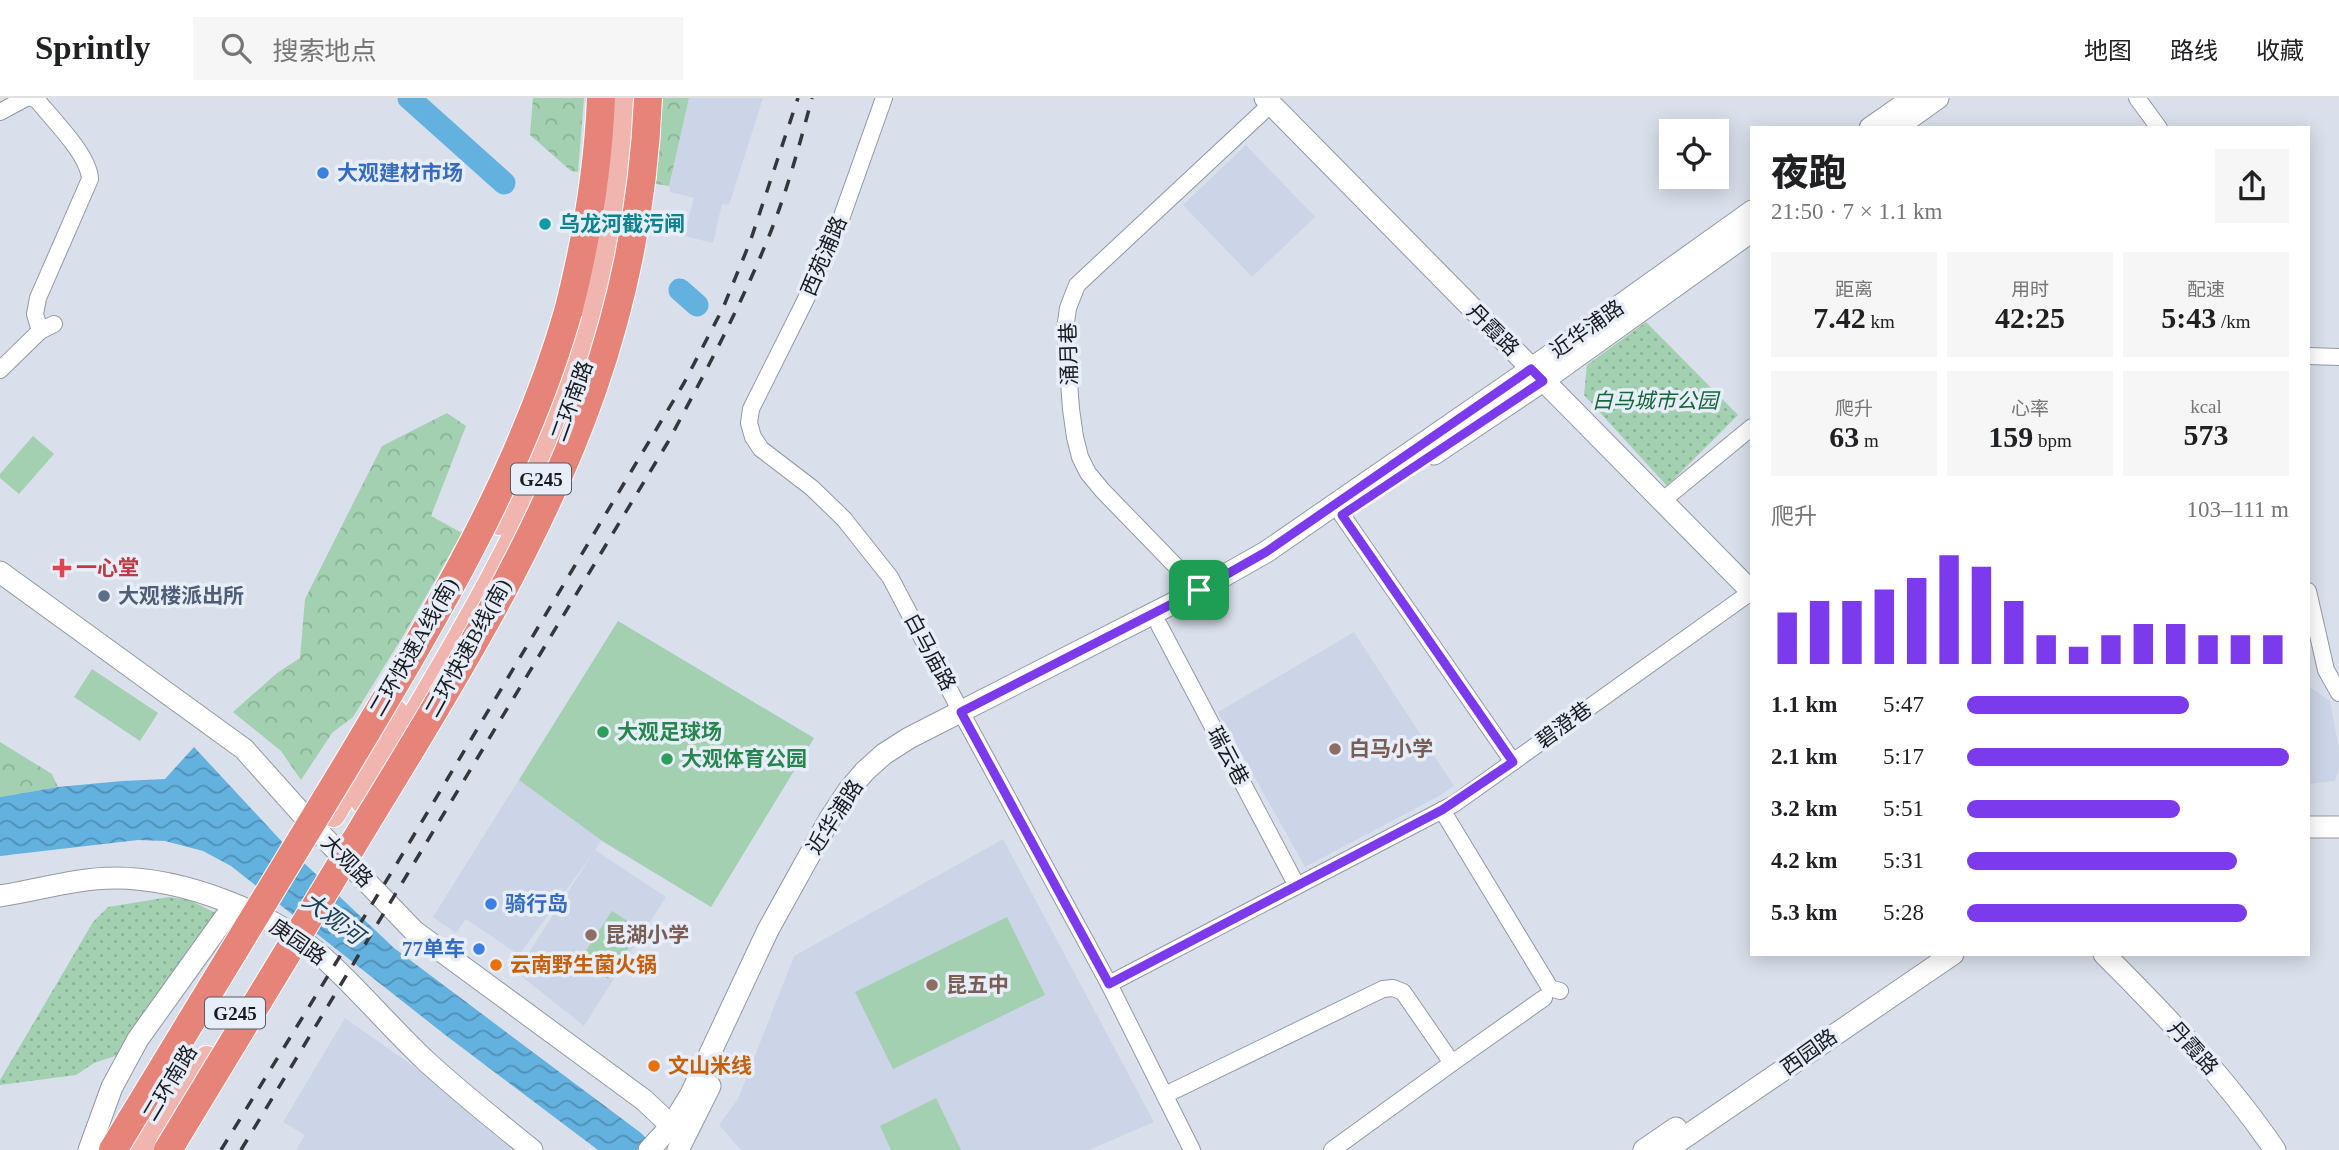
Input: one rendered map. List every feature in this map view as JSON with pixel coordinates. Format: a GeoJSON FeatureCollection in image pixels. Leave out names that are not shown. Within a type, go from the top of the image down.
{"type":"FeatureCollection","features":[{"type":"Feature","properties":{"kind":"highway"},"geometry":{"type":"LineString","coordinates":[[568,312],[578,257],[584,199],[587,98]]}},
{"type":"Feature","properties":{"kind":"highway","name":"二环快速A线(南)"},"geometry":{"type":"LineString","coordinates":[[115,1150],[356,750],[457,572],[500,489],[548,376],[568,312],[591,200],[601,98]]}},
{"type":"Feature","properties":{"kind":"highway","name":"二环快速B线(南)"},"geometry":{"type":"LineString","coordinates":[[166,1150],[416,741],[498,595],[548,498],[592,392],[619,300],[640,193],[648,98]]}},
{"type":"Feature","properties":{"kind":"main road","name":"二环南路"},"geometry":{"type":"LineString","coordinates":[[615,98],[609,172],[596,255],[575,338],[546,420],[518,483],[469,579],[341,819],[422,702],[535,492],[571,407],[599,321],[617,246],[628,172],[634,98]]}},
{"type":"Feature","properties":{"kind":"main road","name":"二环南路"},"geometry":{"type":"LineString","coordinates":[[130,1150],[190,1068],[262,949]]}},
{"type":"Feature","properties":{"kind":"main road","name":"二环南路"},"geometry":{"type":"LineString","coordinates":[[152,1150],[190,1068]]}},
{"type":"Feature","properties":{"kind":"street"},"geometry":{"type":"LineString","coordinates":[[0,112],[26,98]]}},
{"type":"Feature","properties":{"kind":"street"},"geometry":{"type":"LineString","coordinates":[[0,370],[47,327],[35,314],[38,298],[90,178],[84,159],[37,100],[32,98]]}},
{"type":"Feature","properties":{"kind":"street","name":"西苑浦路"},"geometry":{"type":"LineString","coordinates":[[751,409],[806,299],[841,219],[884,98]]}},
{"type":"Feature","properties":{"kind":"street"},"geometry":{"type":"LineString","coordinates":[[1873,126],[1913,98]]}},
{"type":"Feature","properties":{"kind":"street"},"geometry":{"type":"LineString","coordinates":[[1899,126],[1938,98]]}},
{"type":"Feature","properties":{"kind":"street"},"geometry":{"type":"LineString","coordinates":[[2137,98],[2158,126]]}},
{"type":"Feature","properties":{"kind":"street","name":"丹霞路"},"geometry":{"type":"LineString","coordinates":[[1268,101],[1750,591]]}},
{"type":"Feature","properties":{"kind":"street","name":"涌月巷"},"geometry":{"type":"LineString","coordinates":[[1202,594],[1088,473],[1074,437],[1065,329],[1068,308],[1077,285],[1268,101]]}},
{"type":"Feature","properties":{"kind":"street","name":"近华浦路"},"geometry":{"type":"LineString","coordinates":[[964,719],[1202,594],[1272,561],[1342,515],[1537,375],[1750,213]]}},
{"type":"Feature","properties":{"kind":"street","name":"近华浦路"},"geometry":{"type":"LineString","coordinates":[[652,1146],[682,1141],[692,1091],[768,930],[848,791],[884,754],[964,719],[1159,625],[1750,232]]}},
{"type":"Feature","properties":{"kind":"street"},"geometry":{"type":"LineString","coordinates":[[2310,356],[2339,357]]}},
{"type":"Feature","properties":{"kind":"street","name":"白马庙路"},"geometry":{"type":"LineString","coordinates":[[751,409],[749,423],[761,449],[812,488],[844,519],[890,577],[964,719],[1109,984],[1192,1150]]}},
{"type":"Feature","properties":{"kind":"street"},"geometry":{"type":"LineString","coordinates":[[1662,501],[1750,429]]}},
{"type":"Feature","properties":{"kind":"street"},"geometry":{"type":"LineString","coordinates":[[1342,515],[1513,762]]}},
{"type":"Feature","properties":{"kind":"street","name":"大观路"},"geometry":{"type":"LineString","coordinates":[[0,572],[244,748],[311,824],[414,931],[650,1105],[682,1141]]}},
{"type":"Feature","properties":{"kind":"street","name":"碧澄巷"},"geometry":{"type":"LineString","coordinates":[[1109,984],[1442,810],[1750,593]]}},
{"type":"Feature","properties":{"kind":"street"},"geometry":{"type":"LineString","coordinates":[[2310,609],[2312,627],[2326,670],[2339,693]]}},
{"type":"Feature","properties":{"kind":"street","name":"瑞云巷"},"geometry":{"type":"LineString","coordinates":[[1159,625],[1297,886]]}},
{"type":"Feature","properties":{"kind":"street"},"geometry":{"type":"LineString","coordinates":[[1442,810],[1550,988],[1560,991]]}},
{"type":"Feature","properties":{"kind":"street"},"geometry":{"type":"LineString","coordinates":[[2310,815],[2339,815]]}},
{"type":"Feature","properties":{"kind":"street"},"geometry":{"type":"LineString","coordinates":[[2310,827],[2339,827]]}},
{"type":"Feature","properties":{"kind":"street","name":"庚园路"},"geometry":{"type":"LineString","coordinates":[[0,897],[78,882],[113,878],[140,879],[195,889],[284,928],[323,958],[425,1060],[532,1150]]}},
{"type":"Feature","properties":{"kind":"street"},"geometry":{"type":"LineString","coordinates":[[89,1150],[112,1087],[138,1039],[234,905]]}},
{"type":"Feature","properties":{"kind":"street","name":"西园路"},"geometry":{"type":"LineString","coordinates":[[1644,1150],[1925,956]]}},
{"type":"Feature","properties":{"kind":"street","name":"西园路"},"geometry":{"type":"LineString","coordinates":[[1666,1150],[1949,956]]}},
{"type":"Feature","properties":{"kind":"street","name":"丹霞路"},"geometry":{"type":"LineString","coordinates":[[2106,956],[2222,1081],[2275,1150]]}},
{"type":"Feature","properties":{"kind":"street"},"geometry":{"type":"LineString","coordinates":[[1165,1096],[1383,989],[1392,988],[1403,992],[1452,1063]]}},
{"type":"Feature","properties":{"kind":"street"},"geometry":{"type":"LineString","coordinates":[[1332,1150],[1544,998]]}},
{"type":"Feature","properties":{"kind":"street"},"geometry":{"type":"LineString","coordinates":[[166,1150],[190,1068]]}},
{"type":"Feature","properties":{"kind":"street"},"geometry":{"type":"LineString","coordinates":[[115,1150],[190,1068]]}},
{"type":"Feature","properties":{"kind":"shaded area"},"geometry":{"type":"Polygon","coordinates":[[[689,98],[763,98],[729,205],[722,204],[713,243],[684,236],[694,198],[670,192],[669,186],[689,98]]]}},
{"type":"Feature","properties":{"kind":"shaded area"},"geometry":{"type":"Polygon","coordinates":[[[1246,145],[1315,217],[1252,277],[1183,205],[1246,145]]]}},
{"type":"Feature","properties":{"kind":"shaded area","name":"大观体育公园"},"geometry":{"type":"Polygon","coordinates":[[[618,621],[814,738],[711,907],[601,841],[595,850],[666,897],[584,1026],[516,972],[593,853],[519,955],[466,919],[456,933],[433,917],[618,621]]]}},
{"type":"Feature","properties":{"kind":"shaded area","name":"白马小学"},"geometry":{"type":"Polygon","coordinates":[[[1354,632],[1454,786],[1305,867],[1218,712],[1354,632]]]}},
{"type":"Feature","properties":{"kind":"shaded area"},"geometry":{"type":"Polygon","coordinates":[[[2310,687],[2330,701],[2339,749],[2339,767],[2335,781],[2310,784],[2310,687]]]}},
{"type":"Feature","properties":{"kind":"shaded area","name":"昆五中"},"geometry":{"type":"Polygon","coordinates":[[[1003,839],[1154,1122],[1089,1150],[741,1150],[719,1125],[738,1099],[794,956],[1003,839]]]}},
{"type":"Feature","properties":{"kind":"shaded area"},"geometry":{"type":"Polygon","coordinates":[[[345,1018],[427,1076],[512,1150],[296,1150],[305,1135],[283,1122],[345,1018]]]}},
{"type":"Feature","properties":{"kind":"green space"},"geometry":{"type":"Polygon","coordinates":[[[533,98],[584,98],[578,172],[571,171],[530,135],[533,98]]]}},
{"type":"Feature","properties":{"kind":"green space"},"geometry":{"type":"Polygon","coordinates":[[[661,98],[689,98],[669,186],[656,184],[661,98]]]}},
{"type":"Feature","properties":{"kind":"green space","name":"白马城市公园"},"geometry":{"type":"Polygon","coordinates":[[[1646,322],[1738,415],[1667,486],[1584,395],[1587,365],[1646,322]]]}},
{"type":"Feature","properties":{"kind":"green space"},"geometry":{"type":"Polygon","coordinates":[[[447,413],[466,426],[431,516],[462,533],[353,717],[332,733],[301,780],[281,751],[233,712],[277,673],[300,658],[305,599],[382,446],[447,413]]]}},
{"type":"Feature","properties":{"kind":"green space"},"geometry":{"type":"Polygon","coordinates":[[[33,436],[54,454],[19,494],[0,478],[0,474],[33,436]]]}},
{"type":"Feature","properties":{"kind":"green space","name":"大观体育公园"},"geometry":{"type":"Polygon","coordinates":[[[618,621],[814,738],[711,907],[601,840],[519,780],[618,621]]]}},
{"type":"Feature","properties":{"kind":"green space"},"geometry":{"type":"Polygon","coordinates":[[[92,669],[158,713],[140,741],[74,697],[92,669]]]}},
{"type":"Feature","properties":{"kind":"green space"},"geometry":{"type":"Polygon","coordinates":[[[0,742],[52,774],[58,787],[0,797],[0,742]]]}},
{"type":"Feature","properties":{"kind":"green space"},"geometry":{"type":"Polygon","coordinates":[[[169,897],[189,900],[216,913],[124,1053],[94,1063],[76,1075],[0,1085],[0,1080],[93,922],[108,907],[169,897]]]}},
{"type":"Feature","properties":{"kind":"green space"},"geometry":{"type":"Polygon","coordinates":[[[612,911],[641,930],[608,979],[580,960],[612,911]]]}},
{"type":"Feature","properties":{"kind":"green space"},"geometry":{"type":"Polygon","coordinates":[[[1007,917],[1045,995],[893,1069],[855,992],[1007,917]]]}},
{"type":"Feature","properties":{"kind":"green space"},"geometry":{"type":"Polygon","coordinates":[[[936,1098],[961,1150],[891,1150],[880,1126],[936,1098]]]}},
{"type":"Feature","properties":{"kind":"water","name":"大观河"},"geometry":{"type":"Polygon","coordinates":[[[194,747],[285,845],[394,948],[641,1133],[658,1150],[598,1150],[444,1034],[231,866],[203,851],[165,841],[138,840],[0,856],[0,797],[58,787],[165,779],[194,747]]]}},
{"type":"Feature","properties":{"kind":"waterway"},"geometry":{"type":"LineString","coordinates":[[409,98],[504,183]]}},
{"type":"Feature","properties":{"kind":"waterway"},"geometry":{"type":"LineString","coordinates":[[680,290],[697,305]]}},
{"type":"Feature","properties":{"kind":"railway"},"geometry":{"type":"LineString","coordinates":[[221,1150],[396,865],[684,383],[723,308],[750,242],[798,98]]}},
{"type":"Feature","properties":{"kind":"railway"},"geometry":{"type":"LineString","coordinates":[[241,1150],[668,442],[760,258],[788,182],[812,98]]}},
{"type":"Feature","properties":{"kind":"place","name":"大观建材市场"},"geometry":{"type":"Point","coordinates":[323,173]}},
{"type":"Feature","properties":{"kind":"place","name":"乌龙河截污闸"},"geometry":{"type":"Point","coordinates":[545,224]}},
{"type":"Feature","properties":{"kind":"place","name":"一心堂"},"geometry":{"type":"Point","coordinates":[62,568]}},
{"type":"Feature","properties":{"kind":"place","name":"大观楼派出所"},"geometry":{"type":"Point","coordinates":[104,596]}},
{"type":"Feature","properties":{"kind":"place","name":"大观足球场"},"geometry":{"type":"Point","coordinates":[603,732]}},
{"type":"Feature","properties":{"kind":"place","name":"白马小学"},"geometry":{"type":"Point","coordinates":[1335,749]}},
{"type":"Feature","properties":{"kind":"place","name":"大观体育公园"},"geometry":{"type":"Point","coordinates":[667,759]}},
{"type":"Feature","properties":{"kind":"place","name":"骑行岛"},"geometry":{"type":"Point","coordinates":[491,904]}},
{"type":"Feature","properties":{"kind":"place","name":"昆湖小学"},"geometry":{"type":"Point","coordinates":[591,935]}},
{"type":"Feature","properties":{"kind":"place","name":"77单车"},"geometry":{"type":"Point","coordinates":[479,949]}},
{"type":"Feature","properties":{"kind":"place","name":"云南野生菌火锅"},"geometry":{"type":"Point","coordinates":[496,965]}},
{"type":"Feature","properties":{"kind":"place","name":"昆五中"},"geometry":{"type":"Point","coordinates":[932,985]}},
{"type":"Feature","properties":{"kind":"place","name":"文山米线"},"geometry":{"type":"Point","coordinates":[654,1066]}},
{"type":"Feature","properties":{"kind":"route"},"geometry":{"type":"LineString","coordinates":[[1531,369],[1543,381],[1342,515],[1513,762],[1454,804],[1109,984],[961,712],[1199,590],[1266,552],[1531,369]]}}]}
